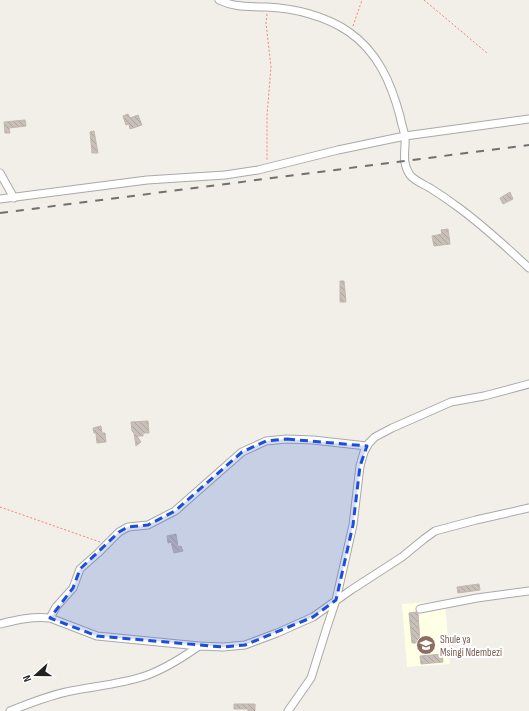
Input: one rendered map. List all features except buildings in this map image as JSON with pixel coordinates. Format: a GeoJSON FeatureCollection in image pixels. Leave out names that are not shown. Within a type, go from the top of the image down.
{"type":"FeatureCollection","features":[{"type":"Feature","properties":{"kind":"street"},"geometry":{"type":"LineString","coordinates":[[219,0],[235,6],[267,7],[295,11],[319,17],[350,33],[367,48],[379,62],[386,74],[395,97],[405,136],[404,161],[411,176],[475,220],[529,268]]}},
{"type":"Feature","properties":{"kind":"street"},"geometry":{"type":"LineString","coordinates":[[0,200],[147,180],[225,175],[268,168],[338,150],[405,136],[529,119]]}},
{"type":"Feature","properties":{"kind":"street"},"geometry":{"type":"LineString","coordinates":[[0,173],[14,198]]}},
{"type":"Feature","properties":{"kind":"street"},"geometry":{"type":"LineString","coordinates":[[288,711],[311,678],[336,600],[353,525],[360,466],[367,446],[375,437],[437,407],[464,399],[484,396],[529,384]]}},
{"type":"Feature","properties":{"kind":"street"},"geometry":{"type":"LineString","coordinates":[[50,618],[56,607],[73,588],[80,569],[124,528],[148,525],[175,512],[242,452],[266,442],[287,439],[367,446]]}},
{"type":"Feature","properties":{"kind":"street"},"geometry":{"type":"LineString","coordinates":[[0,624],[21,619],[42,617],[50,618],[96,636],[199,646],[245,646],[301,623],[323,611],[336,600],[402,557],[435,531],[529,508]]}},
{"type":"Feature","properties":{"kind":"street"},"geometry":{"type":"LineString","coordinates":[[420,609],[477,598],[529,591]]}},
{"type":"Feature","properties":{"kind":"street"},"geometry":{"type":"LineString","coordinates":[[10,711],[69,691],[124,682],[146,676],[180,659],[199,646]]}},
{"type":"Feature","properties":{"kind":"path"},"geometry":{"type":"LineString","coordinates":[[350,33],[362,0]]}},
{"type":"Feature","properties":{"kind":"path"},"geometry":{"type":"LineString","coordinates":[[424,0],[487,53]]}},
{"type":"Feature","properties":{"kind":"path"},"geometry":{"type":"LineString","coordinates":[[267,7],[266,23],[271,67],[267,116],[268,168]]}},
{"type":"Feature","properties":{"kind":"path"},"geometry":{"type":"LineString","coordinates":[[0,507],[106,544]]}},
{"type":"Feature","properties":{"kind":"highlighted area"},"geometry":{"type":"Polygon","coordinates":[[[287,439],[367,446],[360,466],[353,525],[336,600],[313,617],[245,645],[223,647],[97,636],[50,618],[73,588],[80,569],[119,532],[128,527],[148,525],[175,511],[242,452],[266,441],[287,439]]]}},
{"type":"Feature","properties":{"kind":"shaded area"},"geometry":{"type":"Polygon","coordinates":[[[445,601],[450,664],[407,667],[402,604],[445,601]]]}},
{"type":"Feature","properties":{"kind":"railway"},"geometry":{"type":"LineString","coordinates":[[0,213],[529,145]]}},
{"type":"Feature","properties":{"kind":"place","name":"Shule ya Msingi Ndembezi"},"geometry":{"type":"Point","coordinates":[426,645]}}]}
